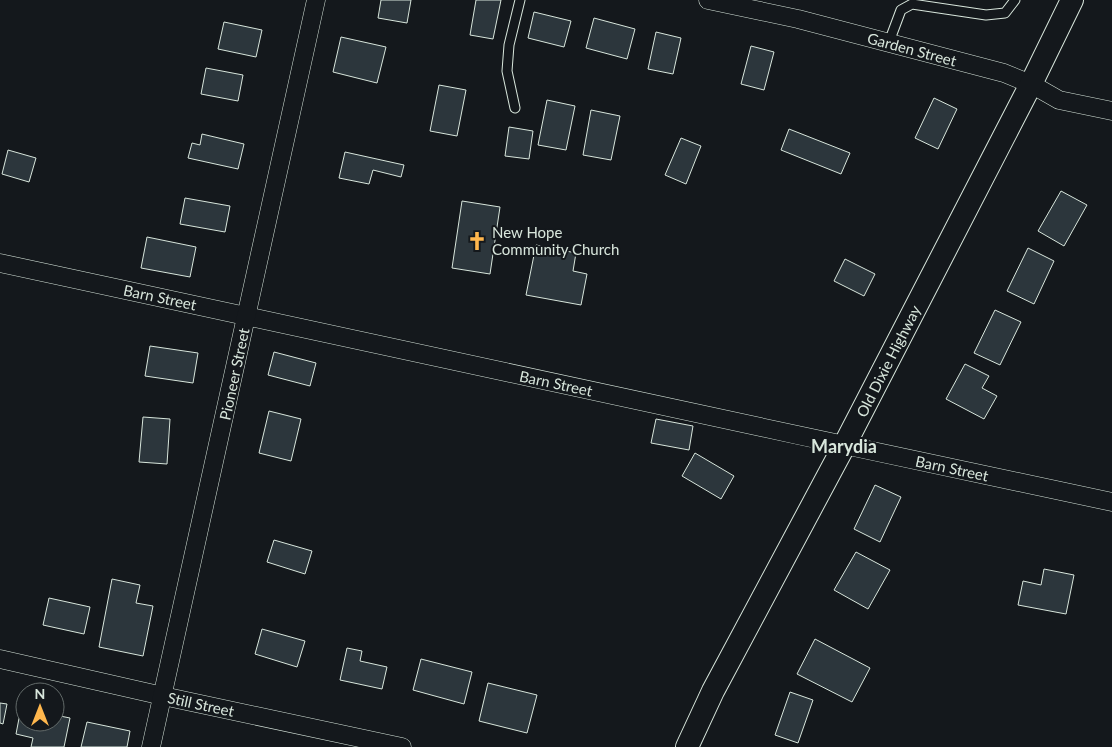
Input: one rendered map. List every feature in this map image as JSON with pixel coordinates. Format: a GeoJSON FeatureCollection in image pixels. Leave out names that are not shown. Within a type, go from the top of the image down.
{"type":"FeatureCollection","features":[{"type":"Feature","properties":{"kind":"street","name":"Pioneer Street"},"geometry":{"type":"LineString","coordinates":[[152,747],[316,0]]}},
{"type":"Feature","properties":{"kind":"street","name":"Garden Street"},"geometry":{"type":"LineString","coordinates":[[708,0],[798,19],[1004,73],[1031,84],[1059,100],[1112,111]]}},
{"type":"Feature","properties":{"kind":"street","name":"Old Dixie Highway"},"geometry":{"type":"LineString","coordinates":[[687,747],[713,691],[844,446],[1031,84],[1072,0]]}},
{"type":"Feature","properties":{"kind":"street","name":"Barn Street"},"geometry":{"type":"LineString","coordinates":[[0,263],[247,315],[844,446],[1112,502]]}},
{"type":"Feature","properties":{"kind":"street","name":"Still Street"},"geometry":{"type":"LineString","coordinates":[[0,659],[402,747]]}},
{"type":"Feature","properties":{"kind":"lane"},"geometry":{"type":"LineString","coordinates":[[515,108],[507,71],[509,45],[520,0]]}},
{"type":"Feature","properties":{"kind":"lane"},"geometry":{"type":"LineString","coordinates":[[889,42],[901,10],[912,4],[986,15],[1005,13],[1015,0]]}},
{"type":"Feature","properties":{"kind":"building"},"geometry":{"type":"Polygon","coordinates":[[[381,0],[411,0],[407,23],[378,18],[381,0]]]}},
{"type":"Feature","properties":{"kind":"building"},"geometry":{"type":"Polygon","coordinates":[[[476,0],[501,0],[493,39],[470,35],[476,0]]]}},
{"type":"Feature","properties":{"kind":"building"},"geometry":{"type":"Polygon","coordinates":[[[534,12],[571,21],[564,47],[528,38],[534,12]]]}},
{"type":"Feature","properties":{"kind":"building"},"geometry":{"type":"Polygon","coordinates":[[[594,18],[635,29],[627,59],[586,48],[594,18]]]}},
{"type":"Feature","properties":{"kind":"building"},"geometry":{"type":"Polygon","coordinates":[[[224,22],[262,30],[256,57],[218,49],[224,22]]]}},
{"type":"Feature","properties":{"kind":"building"},"geometry":{"type":"Polygon","coordinates":[[[656,32],[681,38],[673,74],[648,69],[656,32]]]}},
{"type":"Feature","properties":{"kind":"building"},"geometry":{"type":"Polygon","coordinates":[[[341,37],[386,47],[377,83],[333,72],[341,37]]]}},
{"type":"Feature","properties":{"kind":"building"},"geometry":{"type":"Polygon","coordinates":[[[751,46],[774,52],[764,90],[741,84],[751,46]]]}},
{"type":"Feature","properties":{"kind":"building"},"geometry":{"type":"Polygon","coordinates":[[[206,68],[243,75],[238,101],[201,94],[206,68]]]}},
{"type":"Feature","properties":{"kind":"building"},"geometry":{"type":"Polygon","coordinates":[[[439,85],[466,90],[457,136],[430,131],[439,85]]]}},
{"type":"Feature","properties":{"kind":"building"},"geometry":{"type":"Polygon","coordinates":[[[934,98],[957,109],[938,149],[915,138],[934,98]]]}},
{"type":"Feature","properties":{"kind":"building"},"geometry":{"type":"Polygon","coordinates":[[[547,100],[575,106],[566,150],[538,145],[547,100]]]}},
{"type":"Feature","properties":{"kind":"building"},"geometry":{"type":"Polygon","coordinates":[[[591,110],[620,116],[611,160],[583,155],[591,110]]]}},
{"type":"Feature","properties":{"kind":"building"},"geometry":{"type":"Polygon","coordinates":[[[509,127],[533,131],[529,159],[505,156],[509,127]]]}},
{"type":"Feature","properties":{"kind":"building"},"geometry":{"type":"Polygon","coordinates":[[[789,129],[850,153],[841,174],[781,150],[789,129]]]}},
{"type":"Feature","properties":{"kind":"building"},"geometry":{"type":"Polygon","coordinates":[[[202,134],[244,144],[238,169],[188,158],[192,143],[200,145],[202,134]]]}},
{"type":"Feature","properties":{"kind":"building"},"geometry":{"type":"Polygon","coordinates":[[[681,138],[701,146],[686,184],[665,175],[681,138]]]}},
{"type":"Feature","properties":{"kind":"building"},"geometry":{"type":"Polygon","coordinates":[[[8,150],[36,158],[29,182],[2,174],[8,150]]]}},
{"type":"Feature","properties":{"kind":"building"},"geometry":{"type":"Polygon","coordinates":[[[345,152],[404,165],[401,177],[373,170],[369,184],[339,178],[345,152]]]}},
{"type":"Feature","properties":{"kind":"building"},"geometry":{"type":"Polygon","coordinates":[[[1061,191],[1087,205],[1064,246],[1038,231],[1061,191]]]}},
{"type":"Feature","properties":{"kind":"building"},"geometry":{"type":"Polygon","coordinates":[[[185,198],[230,206],[225,232],[180,224],[185,198]]]}},
{"type":"Feature","properties":{"kind":"building"},"geometry":{"type":"Polygon","coordinates":[[[462,201],[500,207],[490,274],[452,268],[462,201]]]}},
{"type":"Feature","properties":{"kind":"building"},"geometry":{"type":"Polygon","coordinates":[[[147,237],[196,247],[190,277],[141,268],[147,237]]]}},
{"type":"Feature","properties":{"kind":"building"},"geometry":{"type":"Polygon","coordinates":[[[536,245],[576,253],[573,271],[587,274],[581,305],[526,295],[536,245]]]}},
{"type":"Feature","properties":{"kind":"building"},"geometry":{"type":"Polygon","coordinates":[[[1028,248],[1054,261],[1034,304],[1007,291],[1028,248]]]}},
{"type":"Feature","properties":{"kind":"building"},"geometry":{"type":"Polygon","coordinates":[[[845,259],[875,274],[864,296],[834,281],[845,259]]]}},
{"type":"Feature","properties":{"kind":"building"},"geometry":{"type":"Polygon","coordinates":[[[995,310],[1021,322],[1000,365],[974,353],[995,310]]]}},
{"type":"Feature","properties":{"kind":"building"},"geometry":{"type":"Polygon","coordinates":[[[150,346],[198,353],[193,383],[145,376],[150,346]]]}},
{"type":"Feature","properties":{"kind":"building"},"geometry":{"type":"Polygon","coordinates":[[[274,352],[316,363],[310,386],[268,375],[274,352]]]}},
{"type":"Feature","properties":{"kind":"building"},"geometry":{"type":"Polygon","coordinates":[[[965,364],[989,376],[982,388],[997,396],[984,419],[946,399],[965,364]]]}},
{"type":"Feature","properties":{"kind":"building"},"geometry":{"type":"Polygon","coordinates":[[[269,411],[301,419],[291,461],[259,453],[269,411]]]}},
{"type":"Feature","properties":{"kind":"building"},"geometry":{"type":"Polygon","coordinates":[[[143,417],[170,419],[167,464],[139,462],[143,417]]]}},
{"type":"Feature","properties":{"kind":"building"},"geometry":{"type":"Polygon","coordinates":[[[656,419],[693,426],[689,450],[651,443],[656,419]]]}},
{"type":"Feature","properties":{"kind":"building"},"geometry":{"type":"Polygon","coordinates":[[[695,453],[734,476],[721,499],[682,476],[695,453]]]}},
{"type":"Feature","properties":{"kind":"building"},"geometry":{"type":"Polygon","coordinates":[[[875,485],[901,497],[880,542],[854,529],[875,485]]]}},
{"type":"Feature","properties":{"kind":"building"},"geometry":{"type":"Polygon","coordinates":[[[274,540],[312,551],[305,574],[267,562],[274,540]]]}},
{"type":"Feature","properties":{"kind":"building"},"geometry":{"type":"Polygon","coordinates":[[[856,552],[890,570],[868,609],[834,590],[856,552]]]}},
{"type":"Feature","properties":{"kind":"building"},"geometry":{"type":"Polygon","coordinates":[[[1044,569],[1074,575],[1066,614],[1018,605],[1023,581],[1041,585],[1044,569]]]}},
{"type":"Feature","properties":{"kind":"building"},"geometry":{"type":"Polygon","coordinates":[[[112,579],[140,585],[136,603],[153,606],[143,656],[99,647],[112,579]]]}},
{"type":"Feature","properties":{"kind":"building"},"geometry":{"type":"Polygon","coordinates":[[[49,598],[90,607],[84,634],[43,625],[49,598]]]}},
{"type":"Feature","properties":{"kind":"building"},"geometry":{"type":"Polygon","coordinates":[[[262,629],[305,641],[297,667],[255,654],[262,629]]]}},
{"type":"Feature","properties":{"kind":"building"},"geometry":{"type":"Polygon","coordinates":[[[815,639],[870,668],[852,702],[797,674],[815,639]]]}},
{"type":"Feature","properties":{"kind":"building"},"geometry":{"type":"Polygon","coordinates":[[[347,648],[362,651],[360,661],[387,667],[382,689],[340,680],[347,648]]]}},
{"type":"Feature","properties":{"kind":"building"},"geometry":{"type":"Polygon","coordinates":[[[421,659],[472,672],[464,704],[413,690],[421,659]]]}},
{"type":"Feature","properties":{"kind":"building"},"geometry":{"type":"Polygon","coordinates":[[[488,683],[537,695],[527,733],[479,721],[488,683]]]}},
{"type":"Feature","properties":{"kind":"building"},"geometry":{"type":"Polygon","coordinates":[[[790,692],[813,700],[798,743],[775,735],[790,692]]]}},
{"type":"Feature","properties":{"kind":"building"},"geometry":{"type":"Polygon","coordinates":[[[0,703],[7,704],[3,724],[0,723],[0,703]]]}},
{"type":"Feature","properties":{"kind":"building"},"geometry":{"type":"Polygon","coordinates":[[[65,717],[70,718],[64,747],[31,747],[33,738],[16,734],[16,732],[65,732],[65,717]]]}},
{"type":"Feature","properties":{"kind":"building"},"geometry":{"type":"Polygon","coordinates":[[[87,722],[130,731],[127,747],[81,747],[87,722]]]}},
{"type":"Feature","properties":{"kind":"place","name":"New Hope Community Church"},"geometry":{"type":"Point","coordinates":[477,241]}},
{"type":"Feature","properties":{"kind":"district","name":"Marydia"},"geometry":{"type":"Point","coordinates":[844,446]}}]}
